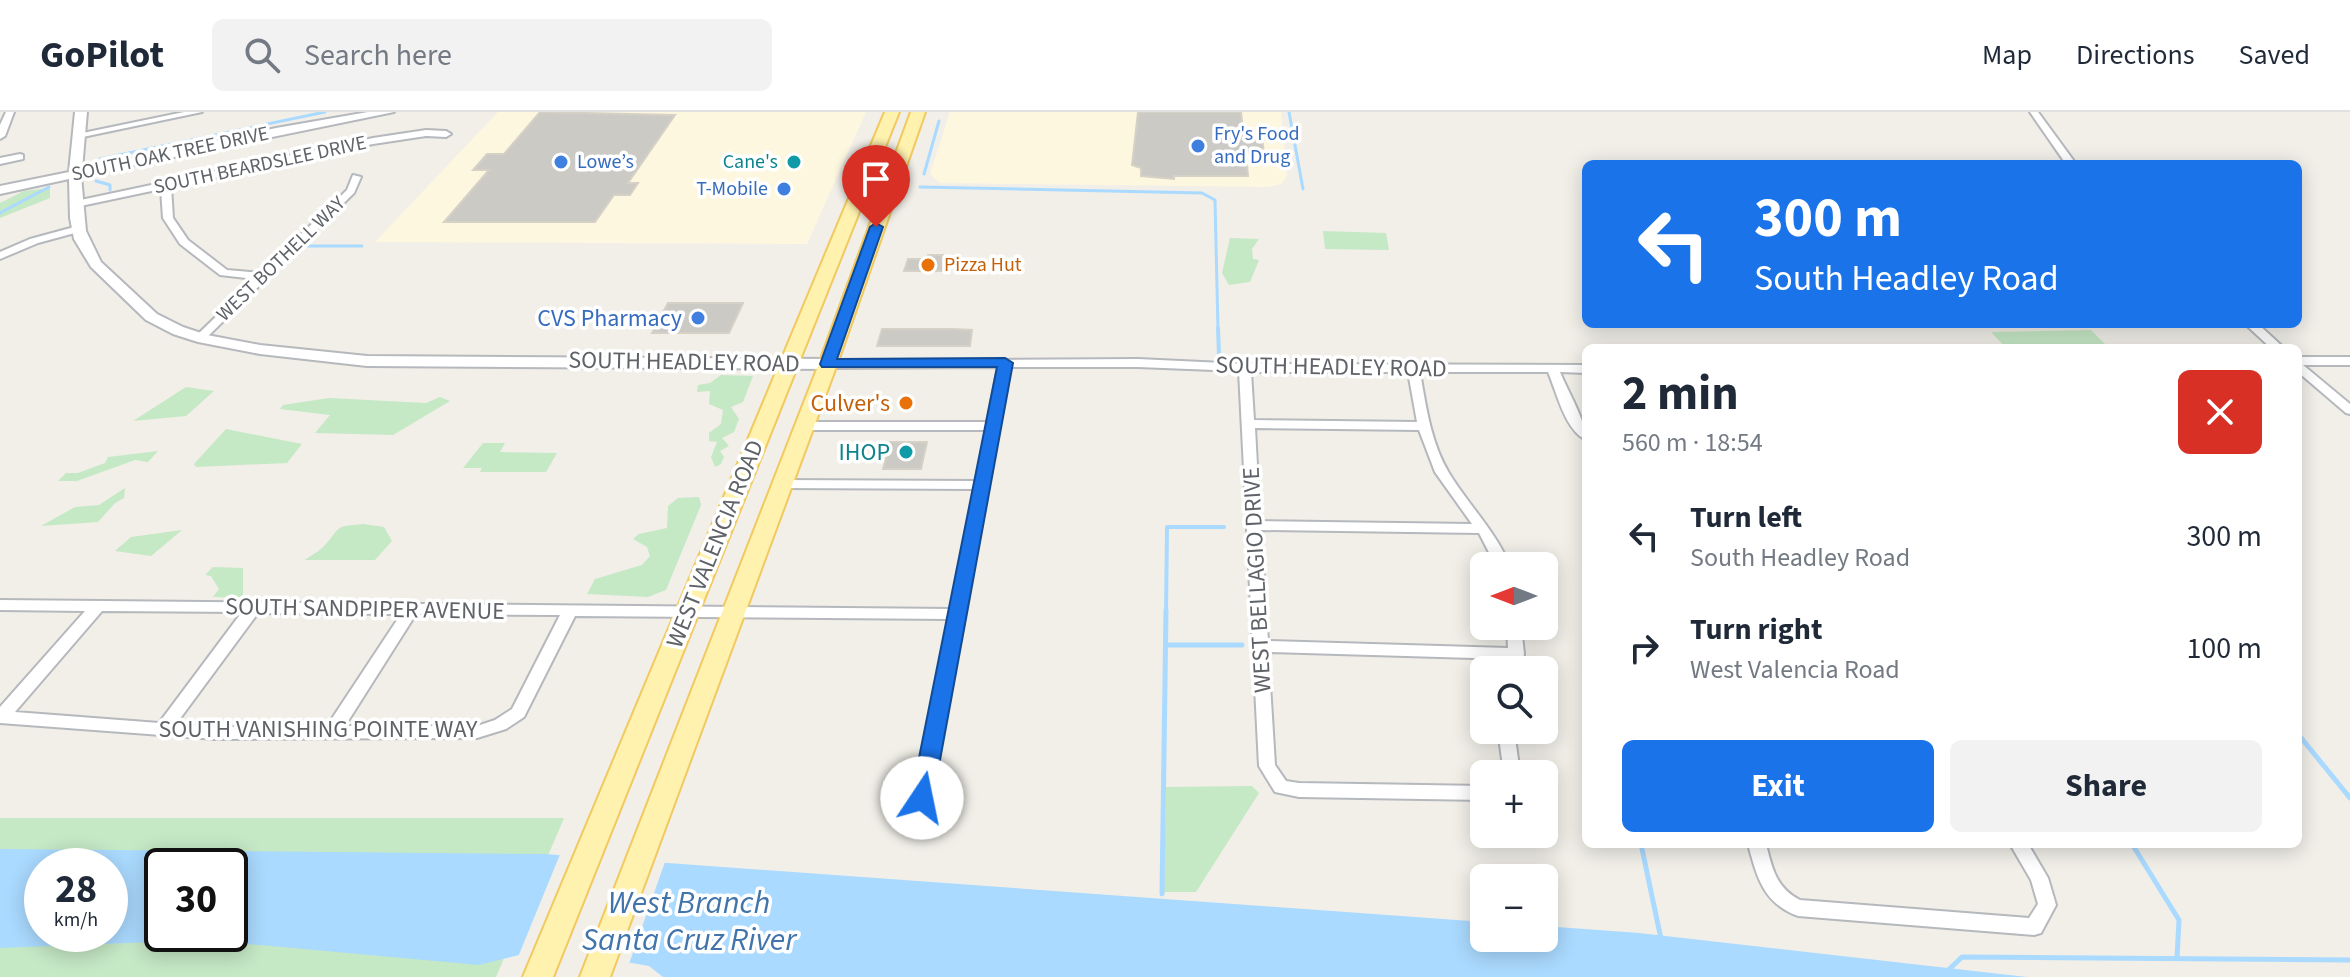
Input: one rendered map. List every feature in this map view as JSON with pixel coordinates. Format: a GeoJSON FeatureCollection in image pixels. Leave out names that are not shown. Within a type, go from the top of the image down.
{"type":"FeatureCollection","features":[{"type":"Feature","properties":{"kind":"main road","name":"WEST VALENCIA ROAD"},"geometry":{"type":"LineString","coordinates":[[542,968],[892,112]]}},
{"type":"Feature","properties":{"kind":"main road","name":"WEST VALENCIA ROAD"},"geometry":{"type":"LineString","coordinates":[[598,970],[828,364],[918,112]]}},
{"type":"Feature","properties":{"kind":"main road"},"geometry":{"type":"LineString","coordinates":[[866,176],[894,176]]}},
{"type":"Feature","properties":{"kind":"street"},"geometry":{"type":"LineString","coordinates":[[0,136],[10,112]]}},
{"type":"Feature","properties":{"kind":"street","name":"SOUTH HEADLEY ROAD"},"geometry":{"type":"LineString","coordinates":[[81,112],[76,204],[78,229],[85,249],[99,268],[138,307],[160,322],[201,337],[301,355],[367,361],[1582,369]]}},
{"type":"Feature","properties":{"kind":"street"},"geometry":{"type":"LineString","coordinates":[[78,135],[161,116],[198,112]]}},
{"type":"Feature","properties":{"kind":"street","name":"SOUTH OAK TREE DRIVE"},"geometry":{"type":"LineString","coordinates":[[0,190],[276,131],[388,112]]}},
{"type":"Feature","properties":{"kind":"street"},"geometry":{"type":"LineString","coordinates":[[2034,112],[2068,160]]}},
{"type":"Feature","properties":{"kind":"street","name":"SOUTH BEARDSLEE DRIVE"},"geometry":{"type":"LineString","coordinates":[[76,204],[373,141],[426,133],[446,134]]}},
{"type":"Feature","properties":{"kind":"street"},"geometry":{"type":"LineString","coordinates":[[0,161],[20,157]]}},
{"type":"Feature","properties":{"kind":"street","name":"WEST BOTHELL WAY"},"geometry":{"type":"LineString","coordinates":[[201,337],[351,191],[356,177]]}},
{"type":"Feature","properties":{"kind":"street"},"geometry":{"type":"LineString","coordinates":[[166,185],[168,218],[184,242],[224,273],[263,276]]}},
{"type":"Feature","properties":{"kind":"street"},"geometry":{"type":"LineString","coordinates":[[0,256],[34,241],[78,229]]}},
{"type":"Feature","properties":{"kind":"street"},"geometry":{"type":"LineString","coordinates":[[2256,328],[2274,344]]}},
{"type":"Feature","properties":{"kind":"street"},"geometry":{"type":"LineString","coordinates":[[2302,363],[2350,361]]}},
{"type":"Feature","properties":{"kind":"street"},"geometry":{"type":"LineString","coordinates":[[922,798],[1005,363]]}},
{"type":"Feature","properties":{"kind":"street"},"geometry":{"type":"LineString","coordinates":[[2302,367],[2350,410]]}},
{"type":"Feature","properties":{"kind":"street","name":"WEST BELLAGIO DRIVE"},"geometry":{"type":"LineString","coordinates":[[1245,368],[1267,766],[1281,787],[1470,793]]}},
{"type":"Feature","properties":{"kind":"street"},"geometry":{"type":"LineString","coordinates":[[1552,368],[1580,420]]}},
{"type":"Feature","properties":{"kind":"street"},"geometry":{"type":"LineString","coordinates":[[1414,369],[1424,426],[1441,471],[1484,529],[1496,552]]}},
{"type":"Feature","properties":{"kind":"street"},"geometry":{"type":"LineString","coordinates":[[1249,424],[1424,426]]}},
{"type":"Feature","properties":{"kind":"street"},"geometry":{"type":"LineString","coordinates":[[804,426],[993,426]]}},
{"type":"Feature","properties":{"kind":"street"},"geometry":{"type":"LineString","coordinates":[[781,484],[983,485]]}},
{"type":"Feature","properties":{"kind":"street"},"geometry":{"type":"LineString","coordinates":[[1254,525],[1484,529]]}},
{"type":"Feature","properties":{"kind":"street","name":"SOUTH SANDPIPER AVENUE"},"geometry":{"type":"LineString","coordinates":[[0,605],[958,614]]}},
{"type":"Feature","properties":{"kind":"street"},"geometry":{"type":"LineString","coordinates":[[1,717],[98,606]]}},
{"type":"Feature","properties":{"kind":"street"},"geometry":{"type":"LineString","coordinates":[[163,730],[253,608]]}},
{"type":"Feature","properties":{"kind":"street"},"geometry":{"type":"LineString","coordinates":[[333,731],[412,609]]}},
{"type":"Feature","properties":{"kind":"street","name":"SOUTH VANISHING POINTE WAY"},"geometry":{"type":"LineString","coordinates":[[1,717],[215,733],[477,732],[503,729],[518,713],[569,612]]}},
{"type":"Feature","properties":{"kind":"street"},"geometry":{"type":"LineString","coordinates":[[1261,646],[1470,659]]}},
{"type":"Feature","properties":{"kind":"street"},"geometry":{"type":"LineString","coordinates":[[1758,848],[1768,887],[1781,900],[1798,908],[2034,927],[2047,905],[2039,878],[2021,848]]}},
{"type":"Feature","properties":{"kind":"shaded area"},"geometry":{"type":"Polygon","coordinates":[[[498,112],[866,112],[807,244],[375,242],[498,112]]]}},
{"type":"Feature","properties":{"kind":"shaded area"},"geometry":{"type":"Polygon","coordinates":[[[950,112],[1281,112],[1287,175],[1282,184],[1268,187],[940,183],[930,174],[950,112]]]}},
{"type":"Feature","properties":{"kind":"green space"},"geometry":{"type":"Polygon","coordinates":[[[50,188],[50,198],[0,218],[0,203],[24,191],[50,188]]]}},
{"type":"Feature","properties":{"kind":"green space"},"geometry":{"type":"Polygon","coordinates":[[[1323,231],[1386,233],[1389,250],[1325,249],[1323,231]]]}},
{"type":"Feature","properties":{"kind":"green space"},"geometry":{"type":"Polygon","coordinates":[[[1230,238],[1259,239],[1252,249],[1253,259],[1259,260],[1250,282],[1229,285],[1222,273],[1230,238]]]}},
{"type":"Feature","properties":{"kind":"green space"},"geometry":{"type":"Polygon","coordinates":[[[2091,330],[2105,344],[2002,344],[1991,332],[2091,330]]]}},
{"type":"Feature","properties":{"kind":"green space"},"geometry":{"type":"Polygon","coordinates":[[[721,375],[753,376],[743,402],[731,407],[739,419],[734,432],[722,438],[729,446],[720,451],[724,457],[721,464],[715,467],[711,457],[717,442],[709,441],[709,433],[721,424],[723,410],[709,404],[710,391],[697,392],[698,385],[710,383],[721,375]]]}},
{"type":"Feature","properties":{"kind":"green space"},"geometry":{"type":"Polygon","coordinates":[[[186,387],[214,391],[186,416],[133,421],[186,387]]]}},
{"type":"Feature","properties":{"kind":"green space"},"geometry":{"type":"Polygon","coordinates":[[[440,397],[450,401],[393,435],[315,433],[330,415],[280,409],[283,405],[329,398],[426,403],[440,397]]]}},
{"type":"Feature","properties":{"kind":"green space"},"geometry":{"type":"Polygon","coordinates":[[[226,429],[302,444],[287,463],[196,467],[194,464],[226,429]]]}},
{"type":"Feature","properties":{"kind":"green space"},"geometry":{"type":"Polygon","coordinates":[[[483,443],[505,443],[500,452],[557,453],[546,472],[480,472],[482,468],[463,468],[483,443]]]}},
{"type":"Feature","properties":{"kind":"green space"},"geometry":{"type":"Polygon","coordinates":[[[158,451],[148,462],[135,460],[77,481],[58,481],[66,473],[78,473],[105,463],[108,457],[158,451]]]}},
{"type":"Feature","properties":{"kind":"green space"},"geometry":{"type":"Polygon","coordinates":[[[125,488],[124,498],[115,503],[98,522],[41,526],[75,507],[99,505],[125,488]]]}},
{"type":"Feature","properties":{"kind":"green space"},"geometry":{"type":"Polygon","coordinates":[[[699,497],[701,505],[666,590],[648,597],[587,594],[595,579],[642,565],[650,556],[647,547],[633,539],[639,534],[667,528],[668,506],[678,498],[699,497]]]}},
{"type":"Feature","properties":{"kind":"green space"},"geometry":{"type":"Polygon","coordinates":[[[363,524],[384,527],[392,541],[375,560],[305,560],[324,546],[340,528],[363,524]]]}},
{"type":"Feature","properties":{"kind":"green space"},"geometry":{"type":"Polygon","coordinates":[[[182,530],[151,556],[115,551],[131,537],[182,530]]]}},
{"type":"Feature","properties":{"kind":"green space"},"geometry":{"type":"Polygon","coordinates":[[[213,567],[243,568],[243,598],[213,597],[219,589],[211,576],[205,575],[213,567]]]}},
{"type":"Feature","properties":{"kind":"green space"},"geometry":{"type":"Polygon","coordinates":[[[1252,786],[1259,793],[1196,892],[1164,892],[1166,787],[1252,786]]]}},
{"type":"Feature","properties":{"kind":"green space"},"geometry":{"type":"Polygon","coordinates":[[[0,818],[564,818],[496,977],[0,977],[0,818]]]}},
{"type":"Feature","properties":{"kind":"water","name":"West Branch Santa Cruz River"},"geometry":{"type":"Polygon","coordinates":[[[0,849],[24,849],[24,947],[0,948],[0,849]]]}},
{"type":"Feature","properties":{"kind":"water","name":"West Branch Santa Cruz River"},"geometry":{"type":"Polygon","coordinates":[[[128,850],[144,850],[144,942],[128,943],[128,850]]]}},
{"type":"Feature","properties":{"kind":"water","name":"West Branch Santa Cruz River"},"geometry":{"type":"Polygon","coordinates":[[[248,851],[544,854],[1470,921],[1470,952],[1558,952],[1558,927],[1639,933],[2027,977],[663,977],[649,966],[632,963],[519,955],[479,965],[248,944],[248,851]]]}},
{"type":"Feature","properties":{"kind":"pier"},"geometry":{"type":"Polygon","coordinates":[[[561,852],[666,859],[629,964],[518,957],[561,852]]]}},
{"type":"Feature","properties":{"kind":"building","name":"Lowe’s"},"geometry":{"type":"Polygon","coordinates":[[[540,112],[675,115],[628,183],[638,183],[630,195],[614,195],[595,222],[444,222],[489,170],[473,170],[487,154],[504,154],[540,112]]]}},
{"type":"Feature","properties":{"kind":"building","name":"Fry's Food and Drug"},"geometry":{"type":"Polygon","coordinates":[[[1138,112],[1241,112],[1244,138],[1262,138],[1264,153],[1246,153],[1248,176],[1174,176],[1174,179],[1141,176],[1141,168],[1132,165],[1138,112]]]}},
{"type":"Feature","properties":{"kind":"building","name":"Pizza Hut"},"geometry":{"type":"Polygon","coordinates":[[[928,255],[943,255],[942,260],[952,260],[949,271],[904,271],[908,259],[927,259],[928,255]]]}},
{"type":"Feature","properties":{"kind":"building","name":"CVS Pharmacy"},"geometry":{"type":"Polygon","coordinates":[[[668,303],[743,303],[729,333],[652,333],[668,303]]]}},
{"type":"Feature","properties":{"kind":"building"},"geometry":{"type":"Polygon","coordinates":[[[882,329],[972,330],[970,346],[877,346],[882,329]]]}},
{"type":"Feature","properties":{"kind":"building","name":"IHOP"},"geometry":{"type":"Polygon","coordinates":[[[890,442],[927,442],[921,469],[883,469],[890,442]]]}},
{"type":"Feature","properties":{"kind":"waterway"},"geometry":{"type":"LineString","coordinates":[[100,159],[325,112]]}},
{"type":"Feature","properties":{"kind":"waterway"},"geometry":{"type":"LineString","coordinates":[[1289,112],[1303,189]]}},
{"type":"Feature","properties":{"kind":"waterway"},"geometry":{"type":"LineString","coordinates":[[924,174],[939,121]]}},
{"type":"Feature","properties":{"kind":"waterway"},"geometry":{"type":"LineString","coordinates":[[96,181],[110,185],[110,190]]}},
{"type":"Feature","properties":{"kind":"waterway"},"geometry":{"type":"LineString","coordinates":[[0,213],[49,187]]}},
{"type":"Feature","properties":{"kind":"waterway"},"geometry":{"type":"LineString","coordinates":[[920,187],[1202,193],[1215,200],[1218,330]]}},
{"type":"Feature","properties":{"kind":"waterway"},"geometry":{"type":"LineString","coordinates":[[307,246],[362,246]]}},
{"type":"Feature","properties":{"kind":"waterway"},"geometry":{"type":"LineString","coordinates":[[1218,328],[1219,355]]}},
{"type":"Feature","properties":{"kind":"waterway"},"geometry":{"type":"LineString","coordinates":[[1166,612],[1167,527],[1224,527]]}},
{"type":"Feature","properties":{"kind":"waterway"},"geometry":{"type":"LineString","coordinates":[[1162,894],[1166,610]]}},
{"type":"Feature","properties":{"kind":"waterway"},"geometry":{"type":"LineString","coordinates":[[1166,645],[1242,645]]}},
{"type":"Feature","properties":{"kind":"waterway"},"geometry":{"type":"LineString","coordinates":[[2302,739],[2350,798]]}},
{"type":"Feature","properties":{"kind":"waterway"},"geometry":{"type":"LineString","coordinates":[[1642,848],[1661,939]]}},
{"type":"Feature","properties":{"kind":"waterway"},"geometry":{"type":"LineString","coordinates":[[2134,848],[2179,920],[2177,958]]}},
{"type":"Feature","properties":{"kind":"waterway"},"geometry":{"type":"LineString","coordinates":[[1941,977],[1962,957],[2350,960]]}},
{"type":"Feature","properties":{"kind":"place","name":"Fry's Food and Drug"},"geometry":{"type":"Point","coordinates":[1198,146]}},
{"type":"Feature","properties":{"kind":"place","name":"Lowe’s"},"geometry":{"type":"Point","coordinates":[561,162]}},
{"type":"Feature","properties":{"kind":"place","name":"Cane's"},"geometry":{"type":"Point","coordinates":[794,162]}},
{"type":"Feature","properties":{"kind":"place","name":"T-Mobile"},"geometry":{"type":"Point","coordinates":[784,189]}},
{"type":"Feature","properties":{"kind":"place","name":"Pizza Hut"},"geometry":{"type":"Point","coordinates":[928,265]}},
{"type":"Feature","properties":{"kind":"place","name":"CVS Pharmacy"},"geometry":{"type":"Point","coordinates":[698,318]}},
{"type":"Feature","properties":{"kind":"place","name":"Culver's"},"geometry":{"type":"Point","coordinates":[906,403]}},
{"type":"Feature","properties":{"kind":"place","name":"IHOP"},"geometry":{"type":"Point","coordinates":[906,452]}},
{"type":"Feature","properties":{"kind":"route"},"geometry":{"type":"LineString","coordinates":[[876,227],[828,364],[1005,363],[922,798]]}}]}
